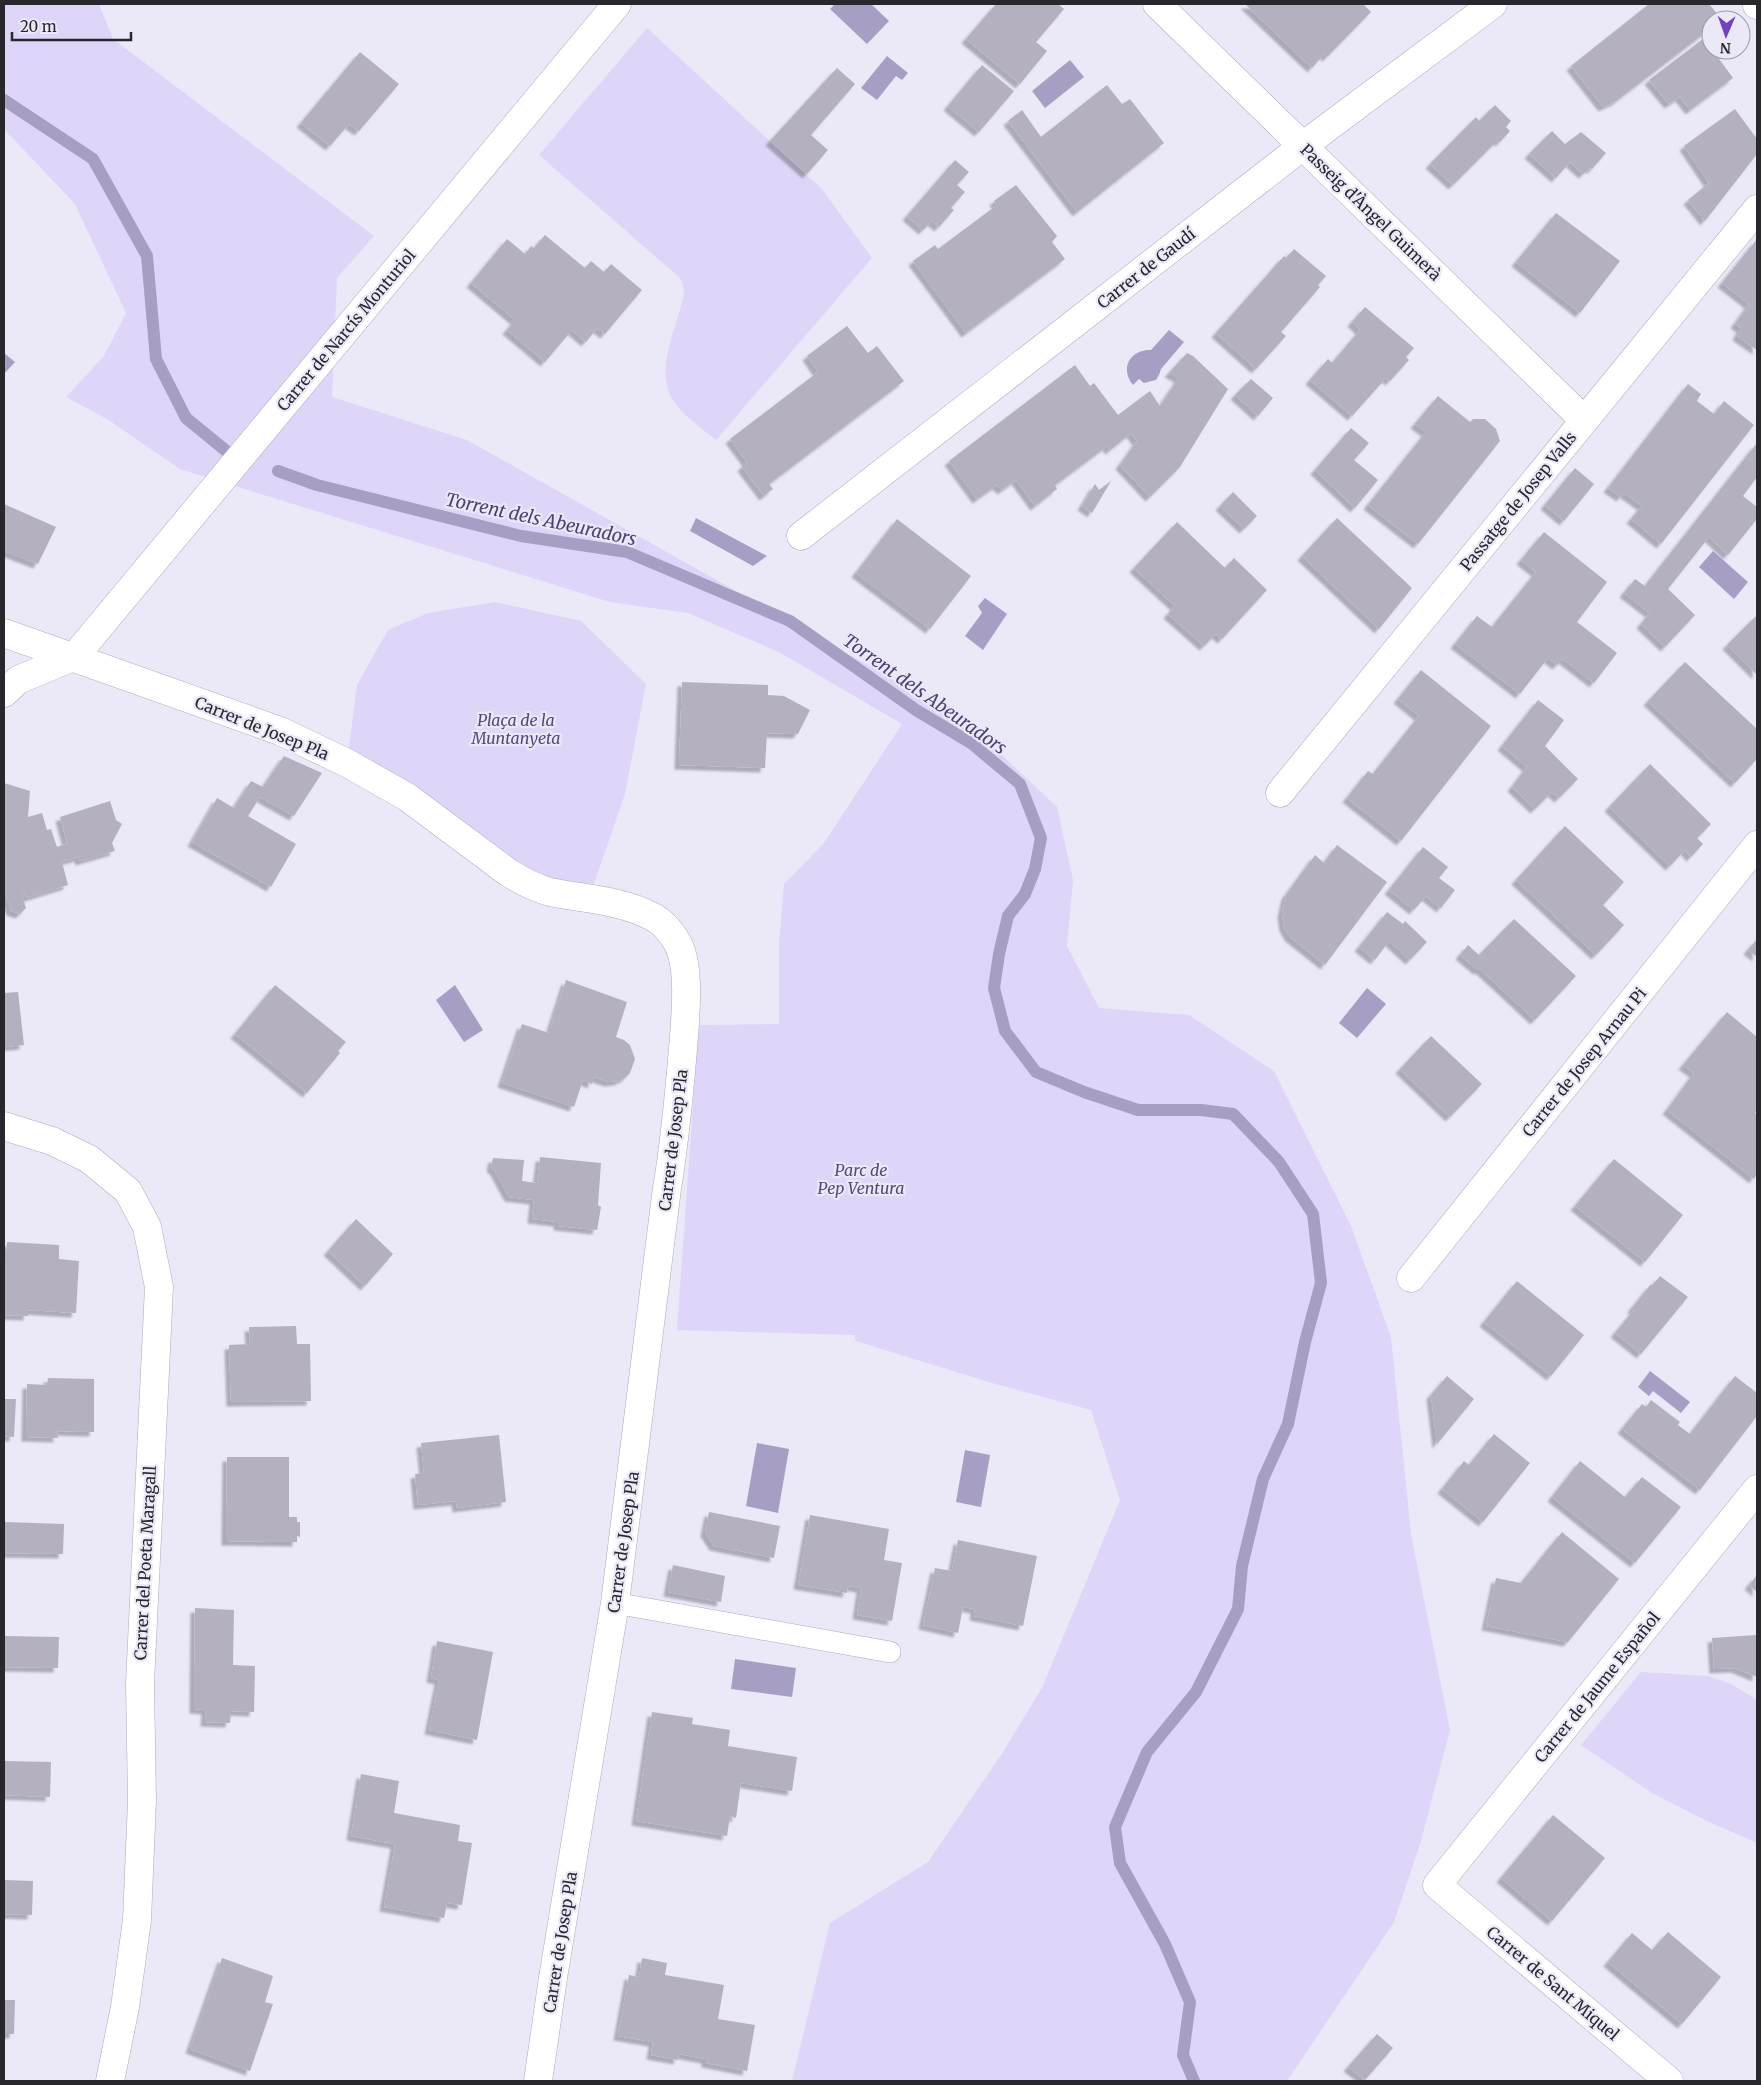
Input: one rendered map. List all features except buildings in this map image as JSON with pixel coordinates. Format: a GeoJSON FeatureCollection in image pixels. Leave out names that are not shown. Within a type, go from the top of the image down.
{"type":"FeatureCollection","features":[{"type":"Feature","properties":{"kind":"street","name":"Carrer de Narcís Monturiol"},"geometry":{"type":"LineString","coordinates":[[75,656],[617,4]]}},
{"type":"Feature","properties":{"kind":"street","name":"Passeig d'Àngel Guimerà"},"geometry":{"type":"LineString","coordinates":[[1157,4],[1304,145],[1584,420]]}},
{"type":"Feature","properties":{"kind":"street","name":"Carrer de Gaudí"},"geometry":{"type":"LineString","coordinates":[[801,536],[1304,145],[1493,4]]}},
{"type":"Feature","properties":{"kind":"street","name":"Passatge de Josep Valls"},"geometry":{"type":"LineString","coordinates":[[1280,793],[1757,209]]}},
{"type":"Feature","properties":{"kind":"street","name":"Carrer de Josep Pla"},"geometry":{"type":"LineString","coordinates":[[4,633],[75,656],[280,731],[347,763],[407,797],[509,873],[527,884],[549,892],[634,908],[654,917],[669,930],[679,945],[684,964],[686,996],[677,1133],[667,1188],[616,1602],[553,1978],[538,2081]]}},
{"type":"Feature","properties":{"kind":"street"},"geometry":{"type":"LineString","coordinates":[[4,693],[18,680],[75,656]]}},
{"type":"Feature","properties":{"kind":"street","name":"Carrer de Josep Arnau Pi"},"geometry":{"type":"LineString","coordinates":[[1411,1278],[1757,845]]}},
{"type":"Feature","properties":{"kind":"street","name":"Carrer del Poeta Maragall"},"geometry":{"type":"LineString","coordinates":[[4,1126],[52,1141],[89,1159],[128,1191],[147,1227],[159,1287],[140,1684],[142,1801],[137,1920],[125,2007],[110,2081]]}},
{"type":"Feature","properties":{"kind":"street","name":"Carrer de Jaume Español"},"geometry":{"type":"LineString","coordinates":[[1437,1885],[1757,1489]]}},
{"type":"Feature","properties":{"kind":"street","name":"Carrer de Sant Miquel"},"geometry":{"type":"LineString","coordinates":[[1437,1885],[1669,2081]]}},
{"type":"Feature","properties":{"kind":"lane"},"geometry":{"type":"LineString","coordinates":[[616,1602],[890,1652]]}},
{"type":"Feature","properties":{"kind":"green space","name":"Parc de Pep Ventura"},"geometry":{"type":"Polygon","coordinates":[[[4,4],[99,4],[113,39],[374,236],[337,278],[332,397],[467,440],[882,673],[991,745],[1057,807],[1073,880],[1067,946],[1099,1008],[1189,1015],[1274,1071],[1351,1226],[1391,1337],[1411,1534],[1450,1730],[1421,1841],[1394,1922],[1287,2081],[792,2081],[830,1923],[928,1862],[1001,1755],[1042,1688],[1120,1500],[1091,1410],[992,1383],[856,1341],[854,1335],[677,1330],[697,1048],[696,1025],[779,1024],[779,945],[784,884],[824,843],[902,724],[779,652],[688,613],[610,602],[180,469],[107,419],[66,397],[104,356],[126,313],[75,204],[4,129],[4,4]]]}},
{"type":"Feature","properties":{"kind":"green space"},"geometry":{"type":"Polygon","coordinates":[[[647,28],[822,189],[872,258],[716,440],[678,407],[670,394],[666,381],[668,352],[684,294],[680,278],[539,155],[647,28]]]}},
{"type":"Feature","properties":{"kind":"green space","name":"Plaça de la Muntanyeta"},"geometry":{"type":"Polygon","coordinates":[[[495,602],[581,621],[646,684],[625,794],[589,898],[549,892],[347,763],[357,685],[388,630],[428,613],[495,602]]]}},
{"type":"Feature","properties":{"kind":"green space"},"geometry":{"type":"Polygon","coordinates":[[[1641,1672],[1708,1676],[1731,1684],[1757,1700],[1757,1843],[1705,1820],[1652,1793],[1581,1745],[1641,1672]]]}},
{"type":"Feature","properties":{"kind":"shaded area"},"geometry":{"type":"Polygon","coordinates":[[[835,4],[871,4],[889,21],[867,44],[830,9],[835,4]]]}},
{"type":"Feature","properties":{"kind":"shaded area"},"geometry":{"type":"Polygon","coordinates":[[[887,56],[908,73],[902,80],[896,76],[877,100],[861,88],[887,56]]]}},
{"type":"Feature","properties":{"kind":"shaded area"},"geometry":{"type":"Polygon","coordinates":[[[1070,60],[1084,77],[1045,108],[1032,91],[1070,60]]]}},
{"type":"Feature","properties":{"kind":"shaded area"},"geometry":{"type":"Polygon","coordinates":[[[1169,330],[1184,342],[1161,369],[1156,380],[1144,383],[1139,379],[1133,385],[1127,372],[1129,361],[1138,353],[1151,350],[1169,330]]]}},
{"type":"Feature","properties":{"kind":"shaded area"},"geometry":{"type":"Polygon","coordinates":[[[4,353],[15,362],[4,374],[4,353]]]}},
{"type":"Feature","properties":{"kind":"shaded area"},"geometry":{"type":"Polygon","coordinates":[[[696,518],[767,556],[753,566],[690,531],[696,518]]]}},
{"type":"Feature","properties":{"kind":"shaded area"},"geometry":{"type":"Polygon","coordinates":[[[1713,551],[1748,582],[1734,599],[1699,567],[1713,551]]]}},
{"type":"Feature","properties":{"kind":"shaded area"},"geometry":{"type":"Polygon","coordinates":[[[985,598],[1007,614],[983,650],[965,636],[982,613],[978,606],[985,598]]]}},
{"type":"Feature","properties":{"kind":"shaded area"},"geometry":{"type":"Polygon","coordinates":[[[455,985],[483,1030],[464,1042],[436,1000],[455,985]]]}},
{"type":"Feature","properties":{"kind":"shaded area"},"geometry":{"type":"Polygon","coordinates":[[[1367,988],[1386,1004],[1357,1038],[1339,1023],[1367,988]]]}},
{"type":"Feature","properties":{"kind":"shaded area"},"geometry":{"type":"Polygon","coordinates":[[[1650,1371],[1690,1402],[1681,1413],[1653,1391],[1649,1396],[1638,1387],[1650,1371]]]}},
{"type":"Feature","properties":{"kind":"shaded area"},"geometry":{"type":"Polygon","coordinates":[[[757,1443],[789,1449],[778,1513],[746,1506],[757,1443]]]}},
{"type":"Feature","properties":{"kind":"shaded area"},"geometry":{"type":"Polygon","coordinates":[[[965,1450],[990,1455],[981,1507],[956,1502],[965,1450]]]}},
{"type":"Feature","properties":{"kind":"shaded area"},"geometry":{"type":"Polygon","coordinates":[[[735,1659],[796,1668],[792,1697],[731,1689],[735,1659]]]}},
{"type":"Feature","properties":{"kind":"waterway","name":"Torrent dels Abeuradors"},"geometry":{"type":"LineString","coordinates":[[4,100],[93,159],[147,256],[156,359],[186,418],[230,454]]}},
{"type":"Feature","properties":{"kind":"waterway","name":"Torrent dels Abeuradors"},"geometry":{"type":"LineString","coordinates":[[278,471],[317,485],[521,536],[627,552],[790,621],[916,710],[971,743],[1020,784],[1041,838],[1035,869],[1025,894],[1008,916],[999,954],[994,988],[1005,1031],[1036,1072],[1084,1092],[1138,1110],[1201,1110],[1233,1114],[1279,1162],[1313,1214],[1321,1283],[1305,1342],[1288,1424],[1263,1479],[1242,1566],[1238,1609],[1196,1692],[1147,1752],[1115,1827],[1120,1863],[1165,1944],[1190,2002],[1183,2055],[1194,2081]]}}]}
